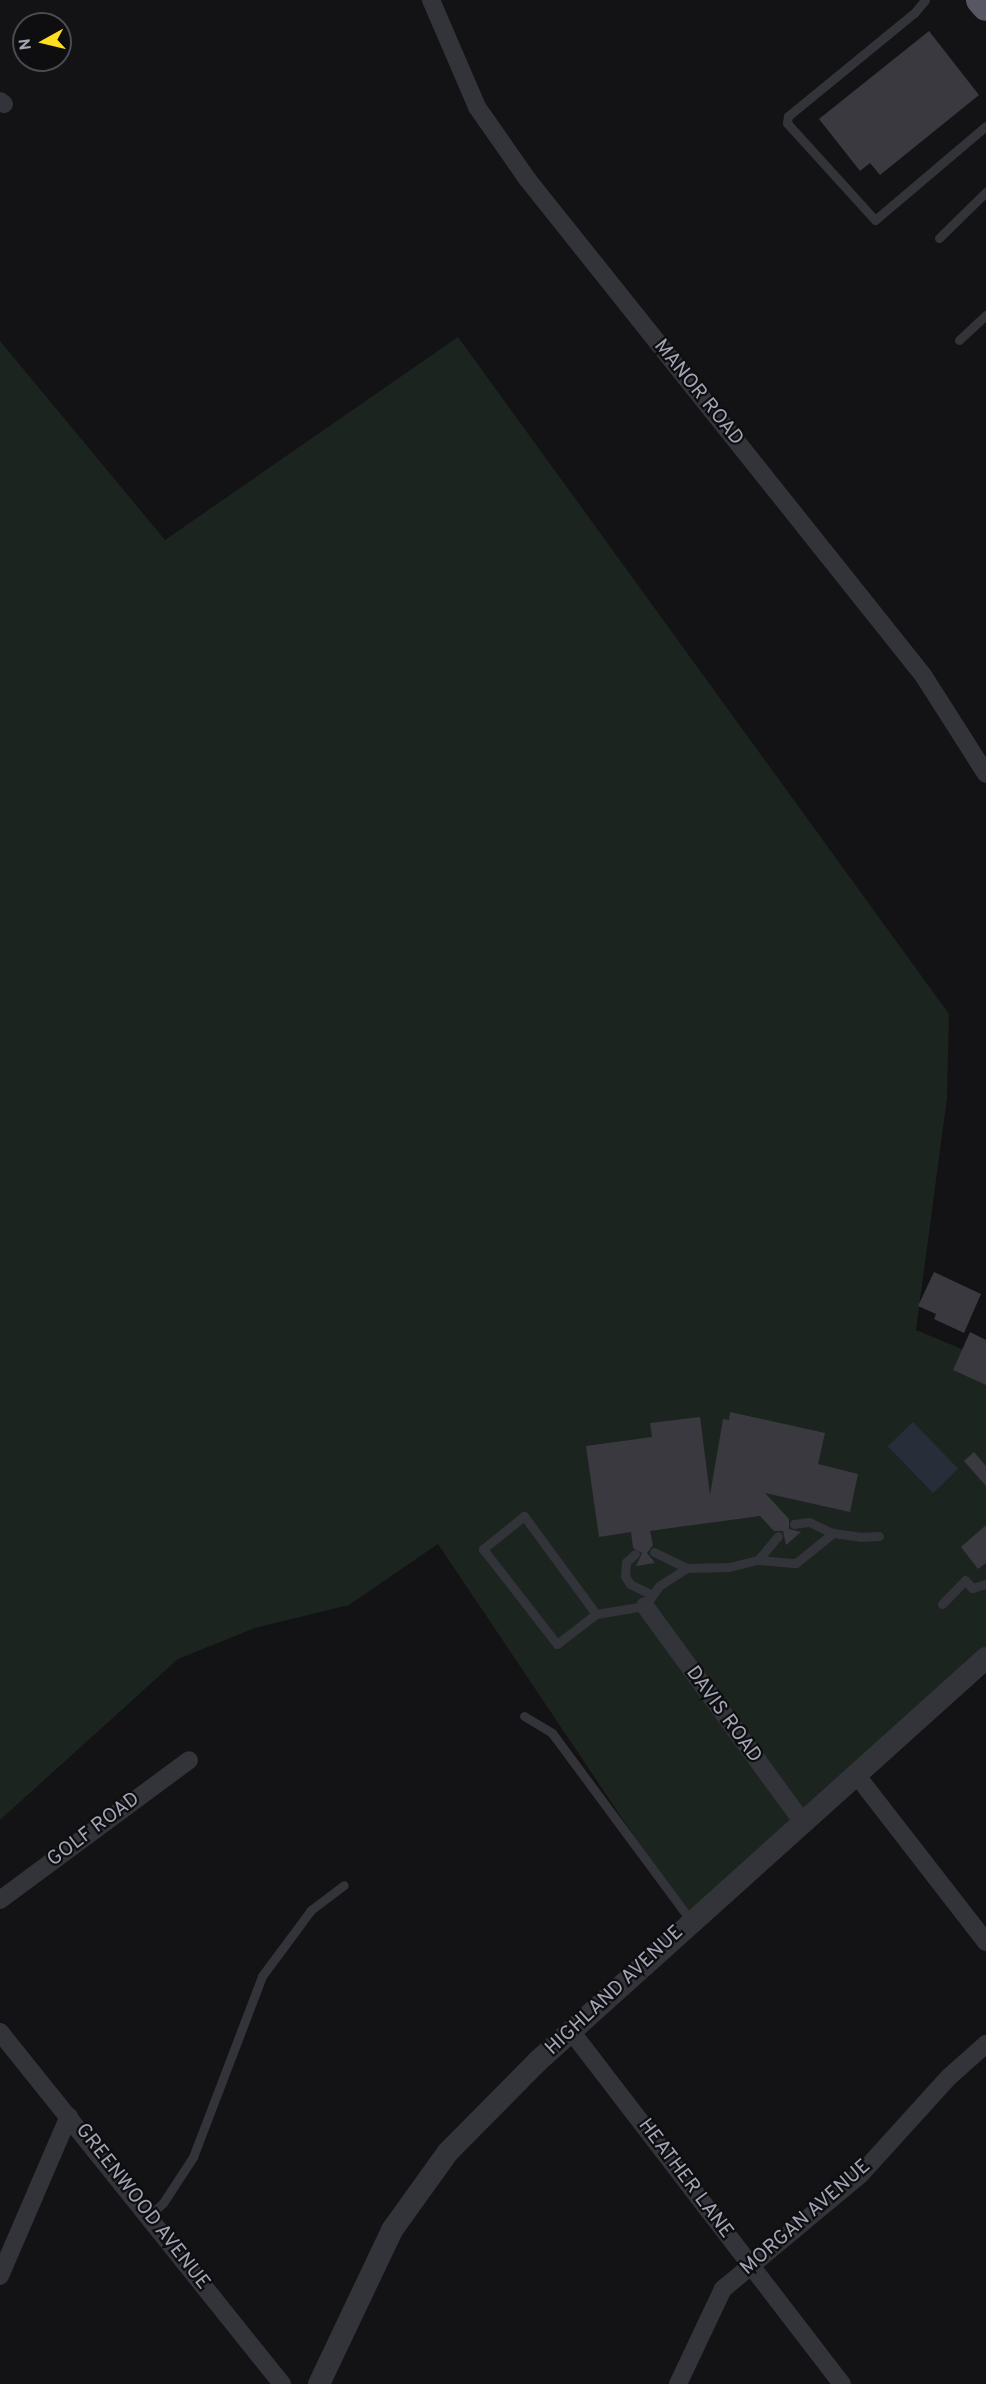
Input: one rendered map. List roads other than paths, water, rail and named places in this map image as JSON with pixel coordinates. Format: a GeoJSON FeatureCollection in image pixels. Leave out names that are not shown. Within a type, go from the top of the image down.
{"type":"FeatureCollection","features":[{"type":"Feature","properties":{"kind":"highway"},"geometry":{"type":"LineString","coordinates":[[980,0],[986,7]]}},
{"type":"Feature","properties":{"kind":"street","name":"MANOR ROAD"},"geometry":{"type":"LineString","coordinates":[[431,0],[477,108],[528,180],[923,675],[986,774]]}},
{"type":"Feature","properties":{"kind":"street","name":"DAVIS ROAD"},"geometry":{"type":"LineString","coordinates":[[649,1601],[803,1823]]}},
{"type":"Feature","properties":{"kind":"street","name":"HIGHLAND AVENUE"},"geometry":{"type":"LineString","coordinates":[[319,2384],[377,2258],[415,2195],[491,2105],[691,1921],[858,1777],[986,1658]]}},
{"type":"Feature","properties":{"kind":"street","name":"GOLF ROAD"},"geometry":{"type":"LineString","coordinates":[[0,1900],[189,1760]]}},
{"type":"Feature","properties":{"kind":"street"},"geometry":{"type":"LineString","coordinates":[[858,1777],[986,1942]]}},
{"type":"Feature","properties":{"kind":"street","name":"HEATHER LANE"},"geometry":{"type":"LineString","coordinates":[[571,2031],[842,2384]]}},
{"type":"Feature","properties":{"kind":"street","name":"GREENWOOD AVENUE"},"geometry":{"type":"LineString","coordinates":[[0,2032],[282,2384]]}},
{"type":"Feature","properties":{"kind":"street","name":"MORGAN AVENUE"},"geometry":{"type":"LineString","coordinates":[[678,2384],[723,2289],[860,2175],[949,2077],[986,2044]]}},
{"type":"Feature","properties":{"kind":"street"},"geometry":{"type":"LineString","coordinates":[[0,2276],[69,2116]]}},
{"type":"Feature","properties":{"kind":"lane"},"geometry":{"type":"LineString","coordinates":[[925,0],[914,13],[788,116],[787,123],[875,220],[986,126]]}},
{"type":"Feature","properties":{"kind":"lane"},"geometry":{"type":"LineString","coordinates":[[939,238],[986,192]]}},
{"type":"Feature","properties":{"kind":"lane"},"geometry":{"type":"LineString","coordinates":[[959,340],[986,315]]}},
{"type":"Feature","properties":{"kind":"lane"},"geometry":{"type":"LineString","coordinates":[[596,1614],[524,1516],[483,1549],[556,1644],[596,1614],[649,1601],[659,1586],[687,1568]]}},
{"type":"Feature","properties":{"kind":"lane"},"geometry":{"type":"LineString","coordinates":[[794,1524],[809,1522],[833,1533],[879,1536]]}},
{"type":"Feature","properties":{"kind":"lane"},"geometry":{"type":"LineString","coordinates":[[654,1552],[687,1568],[729,1567],[758,1560],[799,1562],[833,1533]]}},
{"type":"Feature","properties":{"kind":"lane"},"geometry":{"type":"LineString","coordinates":[[758,1560],[778,1536]]}},
{"type":"Feature","properties":{"kind":"lane"},"geometry":{"type":"LineString","coordinates":[[634,1554],[625,1564],[625,1576],[630,1584],[649,1601]]}},
{"type":"Feature","properties":{"kind":"lane"},"geometry":{"type":"LineString","coordinates":[[942,1604],[965,1580],[972,1588],[986,1584]]}},
{"type":"Feature","properties":{"kind":"lane"},"geometry":{"type":"LineString","coordinates":[[524,1716],[552,1733],[691,1921]]}},
{"type":"Feature","properties":{"kind":"lane"},"geometry":{"type":"LineString","coordinates":[[149,2216],[163,2203],[193,2157],[262,1976],[311,1910],[344,1885]]}},
{"type":"Feature","properties":{"kind":"water"},"geometry":{"type":"Polygon","coordinates":[[[913,1422],[958,1469],[933,1493],[888,1446],[913,1422]]]}}]}
